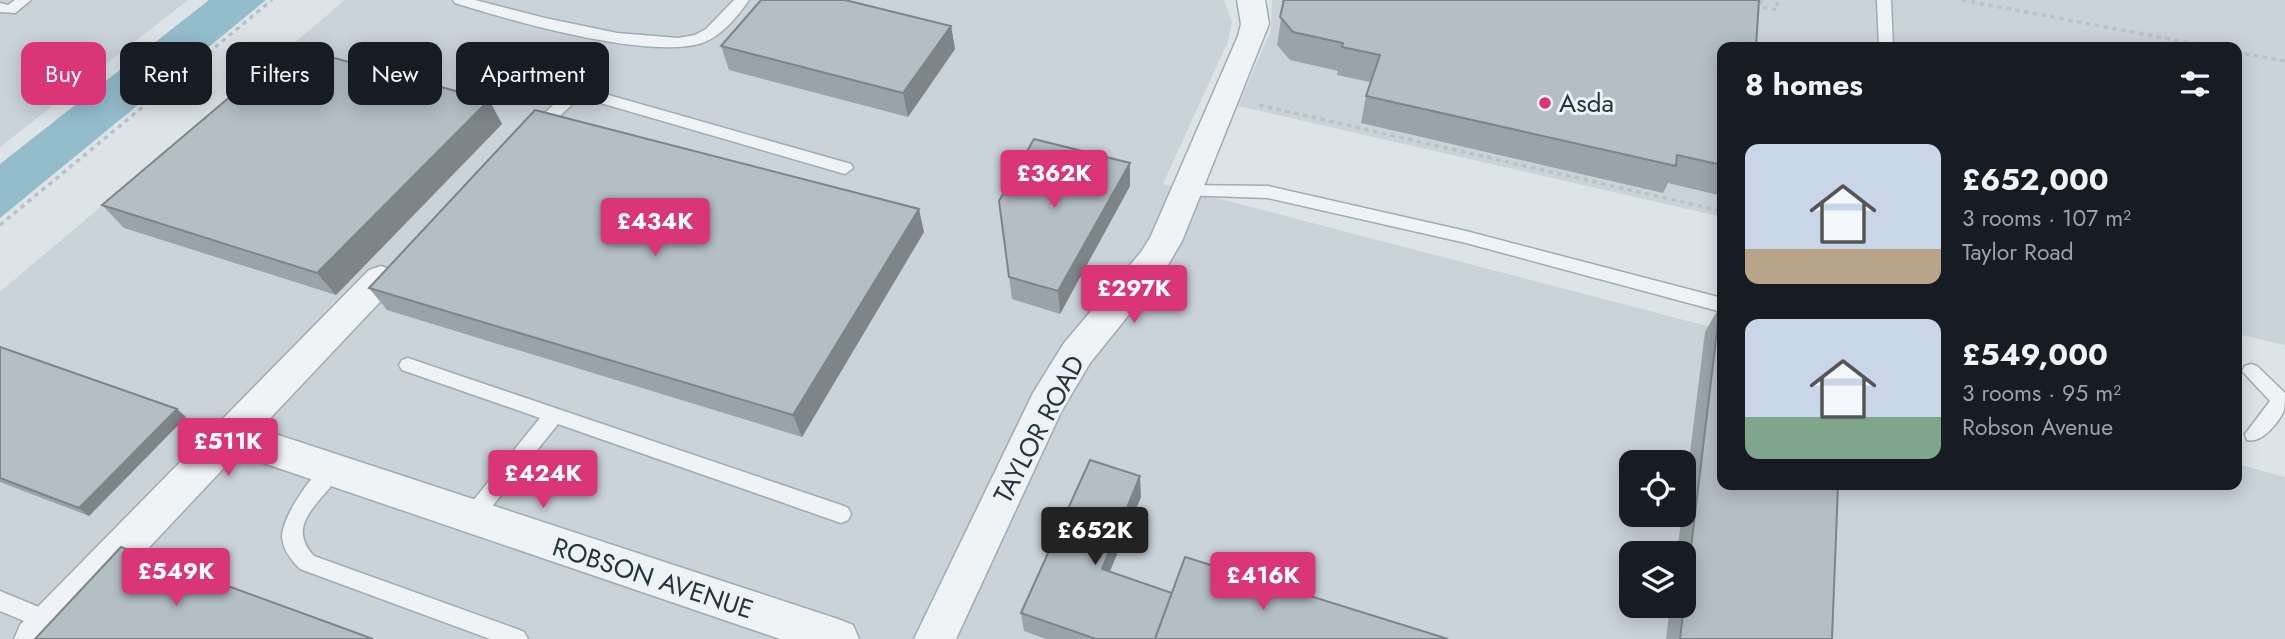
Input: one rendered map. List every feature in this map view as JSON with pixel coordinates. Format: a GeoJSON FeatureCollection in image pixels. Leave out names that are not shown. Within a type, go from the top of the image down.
{"type":"FeatureCollection","features":[{"type":"Feature","properties":{"kind":"street","name":"TAYLOR ROAD"},"geometry":{"type":"LineString","coordinates":[[935,639],[1046,404],[1077,353],[1153,261],[1165,242],[1233,99],[1255,24],[1251,0]]}},
{"type":"Feature","properties":{"kind":"street"},"geometry":{"type":"LineString","coordinates":[[43,631],[386,274]]}},
{"type":"Feature","properties":{"kind":"street","name":"ROBSON AVENUE"},"geometry":{"type":"LineString","coordinates":[[229,435],[471,518],[779,630],[838,639]]}},
{"type":"Feature","properties":{"kind":"lane"},"geometry":{"type":"LineString","coordinates":[[0,7],[10,10],[24,0]]}},
{"type":"Feature","properties":{"kind":"lane"},"geometry":{"type":"LineString","coordinates":[[460,0],[584,31],[667,43],[681,43],[716,30],[742,0]]}},
{"type":"Feature","properties":{"kind":"lane"},"geometry":{"type":"LineString","coordinates":[[1884,0],[1886,42]]}},
{"type":"Feature","properties":{"kind":"lane"},"geometry":{"type":"LineString","coordinates":[[528,138],[577,91],[845,168]]}},
{"type":"Feature","properties":{"kind":"lane"},"geometry":{"type":"LineString","coordinates":[[1187,191],[1268,192],[1466,237],[1717,304]]}},
{"type":"Feature","properties":{"kind":"lane"},"geometry":{"type":"LineString","coordinates":[[408,365],[841,514]]}},
{"type":"Feature","properties":{"kind":"lane"},"geometry":{"type":"LineString","coordinates":[[2251,371],[2283,402],[2254,434]]}},
{"type":"Feature","properties":{"kind":"lane"},"geometry":{"type":"LineString","coordinates":[[471,518],[554,415]]}},
{"type":"Feature","properties":{"kind":"lane"},"geometry":{"type":"LineString","coordinates":[[332,470],[295,517],[291,536],[297,555],[307,563],[517,639]]}},
{"type":"Feature","properties":{"kind":"lane"},"geometry":{"type":"LineString","coordinates":[[0,601],[43,631]]}},
{"type":"Feature","properties":{"kind":"path"},"geometry":{"type":"LineString","coordinates":[[0,225],[272,0]]}},
{"type":"Feature","properties":{"kind":"path"},"geometry":{"type":"LineString","coordinates":[[1761,0],[1761,7]]}},
{"type":"Feature","properties":{"kind":"path"},"geometry":{"type":"LineString","coordinates":[[1754,6],[1777,10],[1777,0]]}},
{"type":"Feature","properties":{"kind":"path"},"geometry":{"type":"LineString","coordinates":[[1962,0],[2185,42]]}},
{"type":"Feature","properties":{"kind":"path"},"geometry":{"type":"LineString","coordinates":[[2242,53],[2285,61]]}},
{"type":"Feature","properties":{"kind":"path"},"geometry":{"type":"LineString","coordinates":[[1233,99],[1717,210]]}},
{"type":"Feature","properties":{"kind":"shaded area"},"geometry":{"type":"Polygon","coordinates":[[[0,0],[188,0],[134,42],[120,42],[120,53],[106,64],[106,42],[21,42],[21,105],[54,105],[0,147],[0,0]]]}},
{"type":"Feature","properties":{"kind":"shaded area"},"geometry":{"type":"Polygon","coordinates":[[[345,0],[1224,0],[1232,22],[1228,41],[1163,184],[1717,329],[1717,490],[2242,490],[2242,465],[2285,477],[2285,639],[0,639],[0,292],[226,101],[226,105],[334,105],[334,42],[295,42],[345,0]]]}},
{"type":"Feature","properties":{"kind":"shaded area"},"geometry":{"type":"Polygon","coordinates":[[[1272,0],[2285,0],[2285,345],[2242,335],[2242,42],[1717,42],[1717,216],[1238,106],[1271,30],[1272,0]]]}},
{"type":"Feature","properties":{"kind":"water"},"geometry":{"type":"Polygon","coordinates":[[[209,0],[266,0],[212,44],[212,42],[155,42],[209,0]]]}},
{"type":"Feature","properties":{"kind":"water"},"geometry":{"type":"Polygon","coordinates":[[[120,70],[120,105],[138,105],[0,218],[0,164],[75,105],[106,105],[106,81],[120,70]]]}},
{"type":"Feature","properties":{"kind":"building"},"geometry":{"type":"Polygon","coordinates":[[[761,0],[845,0],[951,26],[903,93],[721,46],[761,0]]]}},
{"type":"Feature","properties":{"kind":"building","name":"Asda"},"geometry":{"type":"Polygon","coordinates":[[[1284,0],[1759,0],[1756,42],[1717,42],[1717,164],[1677,155],[1676,166],[1366,96],[1380,55],[1342,47],[1343,43],[1293,32],[1280,17],[1284,0]]]}},
{"type":"Feature","properties":{"kind":"building"},"geometry":{"type":"Polygon","coordinates":[[[334,58],[348,62],[348,105],[442,105],[442,87],[456,91],[456,105],[484,105],[317,273],[102,205],[226,100],[226,105],[334,105],[334,58]]]}},
{"type":"Feature","properties":{"kind":"building"},"geometry":{"type":"Polygon","coordinates":[[[535,110],[919,209],[793,415],[369,288],[535,110]]]}},
{"type":"Feature","properties":{"kind":"building"},"geometry":{"type":"Polygon","coordinates":[[[1034,139],[1130,163],[1058,291],[1009,277],[999,201],[1034,139]]]}},
{"type":"Feature","properties":{"kind":"building"},"geometry":{"type":"Polygon","coordinates":[[[1717,331],[1717,490],[1838,490],[1832,639],[1680,639],[1683,618],[1696,618],[1696,541],[1692,541],[1693,527],[1696,527],[1696,506],[1717,331]]]}},
{"type":"Feature","properties":{"kind":"building"},"geometry":{"type":"Polygon","coordinates":[[[0,347],[177,409],[79,508],[0,478],[0,347]]]}},
{"type":"Feature","properties":{"kind":"building"},"geometry":{"type":"Polygon","coordinates":[[[1090,460],[1140,476],[1102,569],[1172,593],[1155,639],[1096,639],[1021,613],[1090,460]]]}},
{"type":"Feature","properties":{"kind":"building"},"geometry":{"type":"Polygon","coordinates":[[[121,547],[373,639],[35,639],[121,547]]]}},
{"type":"Feature","properties":{"kind":"building"},"geometry":{"type":"Polygon","coordinates":[[[1185,557],[1448,639],[1155,639],[1185,557]]]}},
{"type":"Feature","properties":{"kind":"place","name":"Asda"},"geometry":{"type":"Point","coordinates":[1545,103]}}]}
